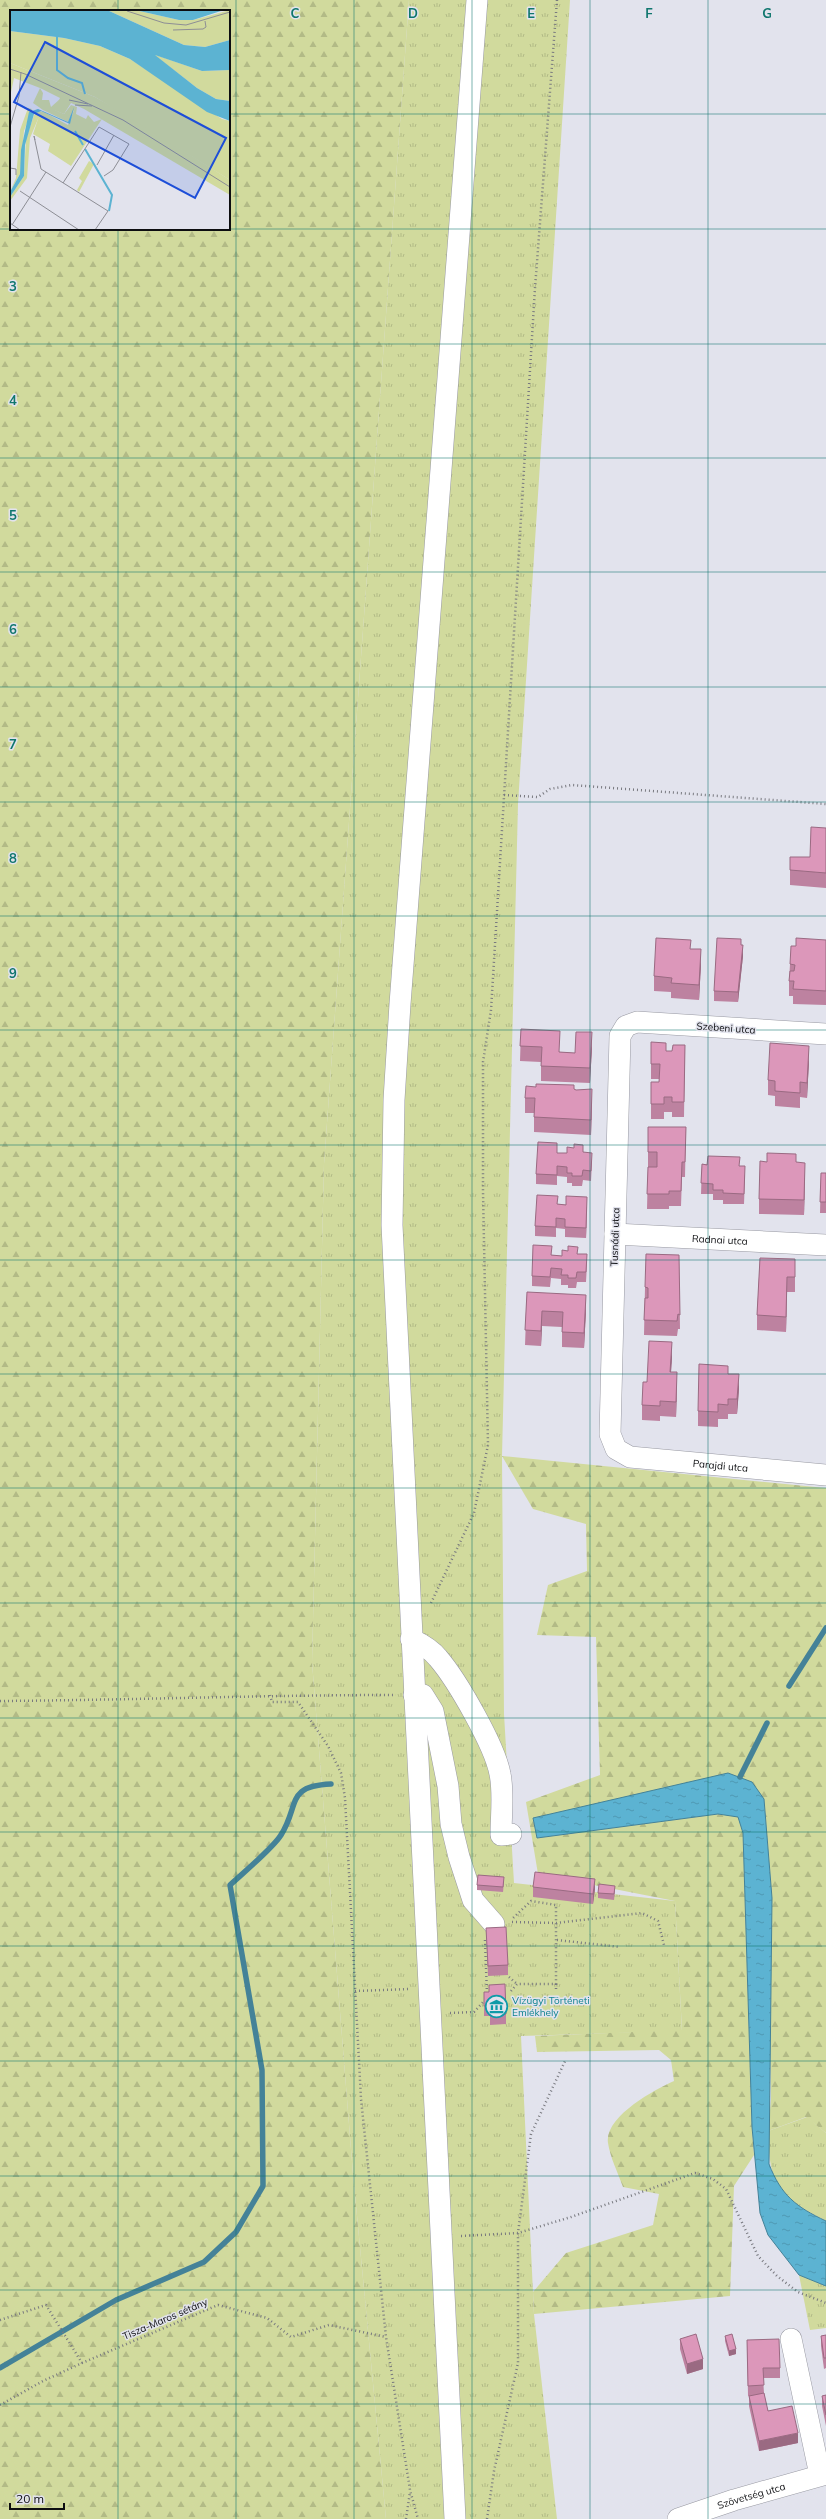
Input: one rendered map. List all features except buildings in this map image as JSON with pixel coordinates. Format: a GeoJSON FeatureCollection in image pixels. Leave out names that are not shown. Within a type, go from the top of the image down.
{"type":"FeatureCollection","features":[{"type":"Feature","properties":{"kind":"street"},"geometry":{"type":"LineString","coordinates":[[455,2519],[440,2238],[392,1225],[394,1100],[477,0]]}},
{"type":"Feature","properties":{"kind":"street","name":"Szebeni utca"},"geometry":{"type":"LineString","coordinates":[[626,1026],[637,1022],[826,1034]]}},
{"type":"Feature","properties":{"kind":"street","name":"Tusnádi utca"},"geometry":{"type":"LineString","coordinates":[[616,1449],[610,1434],[614,1234],[620,1036],[626,1026]]}},
{"type":"Feature","properties":{"kind":"street","name":"Radnai utca"},"geometry":{"type":"LineString","coordinates":[[614,1234],[826,1245]]}},
{"type":"Feature","properties":{"kind":"street","name":"Parajdi utca"},"geometry":{"type":"LineString","coordinates":[[616,1449],[630,1457],[826,1475]]}},
{"type":"Feature","properties":{"kind":"street"},"geometry":{"type":"LineString","coordinates":[[411,1639],[425,1646],[438,1658],[454,1680],[476,1718],[500,1774],[501,1835],[511,1834]]}},
{"type":"Feature","properties":{"kind":"street"},"geometry":{"type":"LineString","coordinates":[[414,1695],[423,1695],[433,1711],[448,1786],[451,1824],[459,1857],[473,1900],[492,1922]]}},
{"type":"Feature","properties":{"kind":"street"},"geometry":{"type":"LineString","coordinates":[[791,2340],[823,2475]]}},
{"type":"Feature","properties":{"kind":"street","name":"Szövetség utca"},"geometry":{"type":"LineString","coordinates":[[678,2519],[734,2500],[823,2475]]}},
{"type":"Feature","properties":{"kind":"path"},"geometry":{"type":"LineString","coordinates":[[429,1607],[474,1513],[488,1446],[482,1191],[483,1062],[491,1010],[536,280],[557,0]]}},
{"type":"Feature","properties":{"kind":"path"},"geometry":{"type":"LineString","coordinates":[[504,795],[538,797],[550,789],[572,785],[620,787],[826,804]]}},
{"type":"Feature","properties":{"kind":"path"},"geometry":{"type":"LineString","coordinates":[[0,1700],[102,1700],[270,1695],[414,1695]]}},
{"type":"Feature","properties":{"kind":"path"},"geometry":{"type":"LineString","coordinates":[[270,1695],[272,1702],[298,1702],[328,1746],[341,1773],[344,1798],[361,2100],[386,2337],[410,2490],[418,2519]]}},
{"type":"Feature","properties":{"kind":"path"},"geometry":{"type":"LineString","coordinates":[[556,1991],[557,1940],[556,1923],[556,1905],[531,1900],[509,1922],[556,1923],[642,1913],[658,1921],[664,1945]]}},
{"type":"Feature","properties":{"kind":"path"},"geometry":{"type":"LineString","coordinates":[[468,2012],[474,2012],[487,1997],[485,1930],[492,1922]]}},
{"type":"Feature","properties":{"kind":"path"},"geometry":{"type":"LineString","coordinates":[[557,1940],[620,1947]]}},
{"type":"Feature","properties":{"kind":"path"},"geometry":{"type":"LineString","coordinates":[[509,1978],[517,1984],[556,1984]]}},
{"type":"Feature","properties":{"kind":"path"},"geometry":{"type":"LineString","coordinates":[[511,1991],[517,1984]]}},
{"type":"Feature","properties":{"kind":"path"},"geometry":{"type":"LineString","coordinates":[[355,1991],[428,1988]]}},
{"type":"Feature","properties":{"kind":"path"},"geometry":{"type":"LineString","coordinates":[[487,2519],[494,2471],[518,2363],[518,2233],[531,2134],[566,2059]]}},
{"type":"Feature","properties":{"kind":"path"},"geometry":{"type":"LineString","coordinates":[[440,2238],[518,2233],[571,2217],[696,2173],[713,2180],[726,2189],[758,2256],[777,2276],[798,2292],[826,2303]]}},
{"type":"Feature","properties":{"kind":"path"},"geometry":{"type":"LineString","coordinates":[[0,2320],[46,2305],[71,2342],[82,2363]]}},
{"type":"Feature","properties":{"kind":"path","name":"Tisza-Maros sétány"},"geometry":{"type":"LineString","coordinates":[[0,2405],[43,2381],[82,2363],[218,2305],[267,2318],[292,2337],[329,2325],[386,2337]]}},
{"type":"Feature","properties":{"kind":"path"},"geometry":{"type":"LineString","coordinates":[[406,2519],[410,2490]]}},
{"type":"Feature","properties":{"kind":"green space"},"geometry":{"type":"Polygon","coordinates":[[[0,0],[409,0],[324,1164],[312,1662],[353,2174],[386,2519],[0,2519],[0,0]]]}},
{"type":"Feature","properties":{"kind":"green space"},"geometry":{"type":"Polygon","coordinates":[[[409,0],[570,0],[518,804],[502,1456],[504,1714],[514,1883],[675,1901],[682,2031],[521,2036],[534,2314],[557,2519],[386,2519],[353,2174],[312,1662],[324,1164],[409,0]]]}},
{"type":"Feature","properties":{"kind":"green space"},"geometry":{"type":"Polygon","coordinates":[[[502,1456],[826,1488],[826,2133],[806,2117],[768,2131],[771,2100],[770,2045],[772,1898],[764,1799],[533,1818],[537,1838],[718,1814],[738,1816],[743,1833],[754,2155],[734,2186],[730,2296],[534,2314],[533,2292],[566,2253],[653,2225],[659,2194],[623,2187],[609,2148],[609,2133],[622,2114],[632,2106],[643,2098],[674,2081],[671,2060],[659,2050],[537,2052],[535,2036],[682,2030],[675,1901],[538,1874],[526,1802],[600,1775],[596,1637],[537,1635],[548,1585],[587,1571],[586,1524],[533,1509],[502,1456]]]}},
{"type":"Feature","properties":{"kind":"green space"},"geometry":{"type":"Polygon","coordinates":[[[807,2117],[826,2133],[826,2221],[797,2204],[787,2196],[779,2187],[774,2177],[771,2164],[768,2131],[807,2117]]]}},
{"type":"Feature","properties":{"kind":"green space"},"geometry":{"type":"Polygon","coordinates":[[[799,2275],[826,2286],[826,2328],[810,2330],[799,2275]]]}},
{"type":"Feature","properties":{"kind":"water"},"geometry":{"type":"Polygon","coordinates":[[[728,1773],[752,1782],[764,1799],[772,1898],[769,2164],[784,2192],[791,2199],[806,2211],[826,2221],[826,2286],[799,2275],[768,2235],[760,2213],[752,2127],[743,1833],[738,1817],[718,1814],[537,1838],[533,1818],[728,1773]]]}},
{"type":"Feature","properties":{"kind":"waterway"},"geometry":{"type":"LineString","coordinates":[[789,1686],[826,1628]]}},
{"type":"Feature","properties":{"kind":"waterway"},"geometry":{"type":"LineString","coordinates":[[740,1777],[767,1723]]}},
{"type":"Feature","properties":{"kind":"waterway"},"geometry":{"type":"LineString","coordinates":[[0,2368],[116,2300],[204,2262],[236,2232],[263,2186],[262,2070],[230,1885],[265,1853],[281,1835],[300,1793],[306,1789],[316,1786],[331,1784]]}},
{"type":"Feature","properties":{"kind":"place","name":"Vízügyi Történeti Emlékhely"},"geometry":{"type":"Point","coordinates":[497,2006]}}]}
